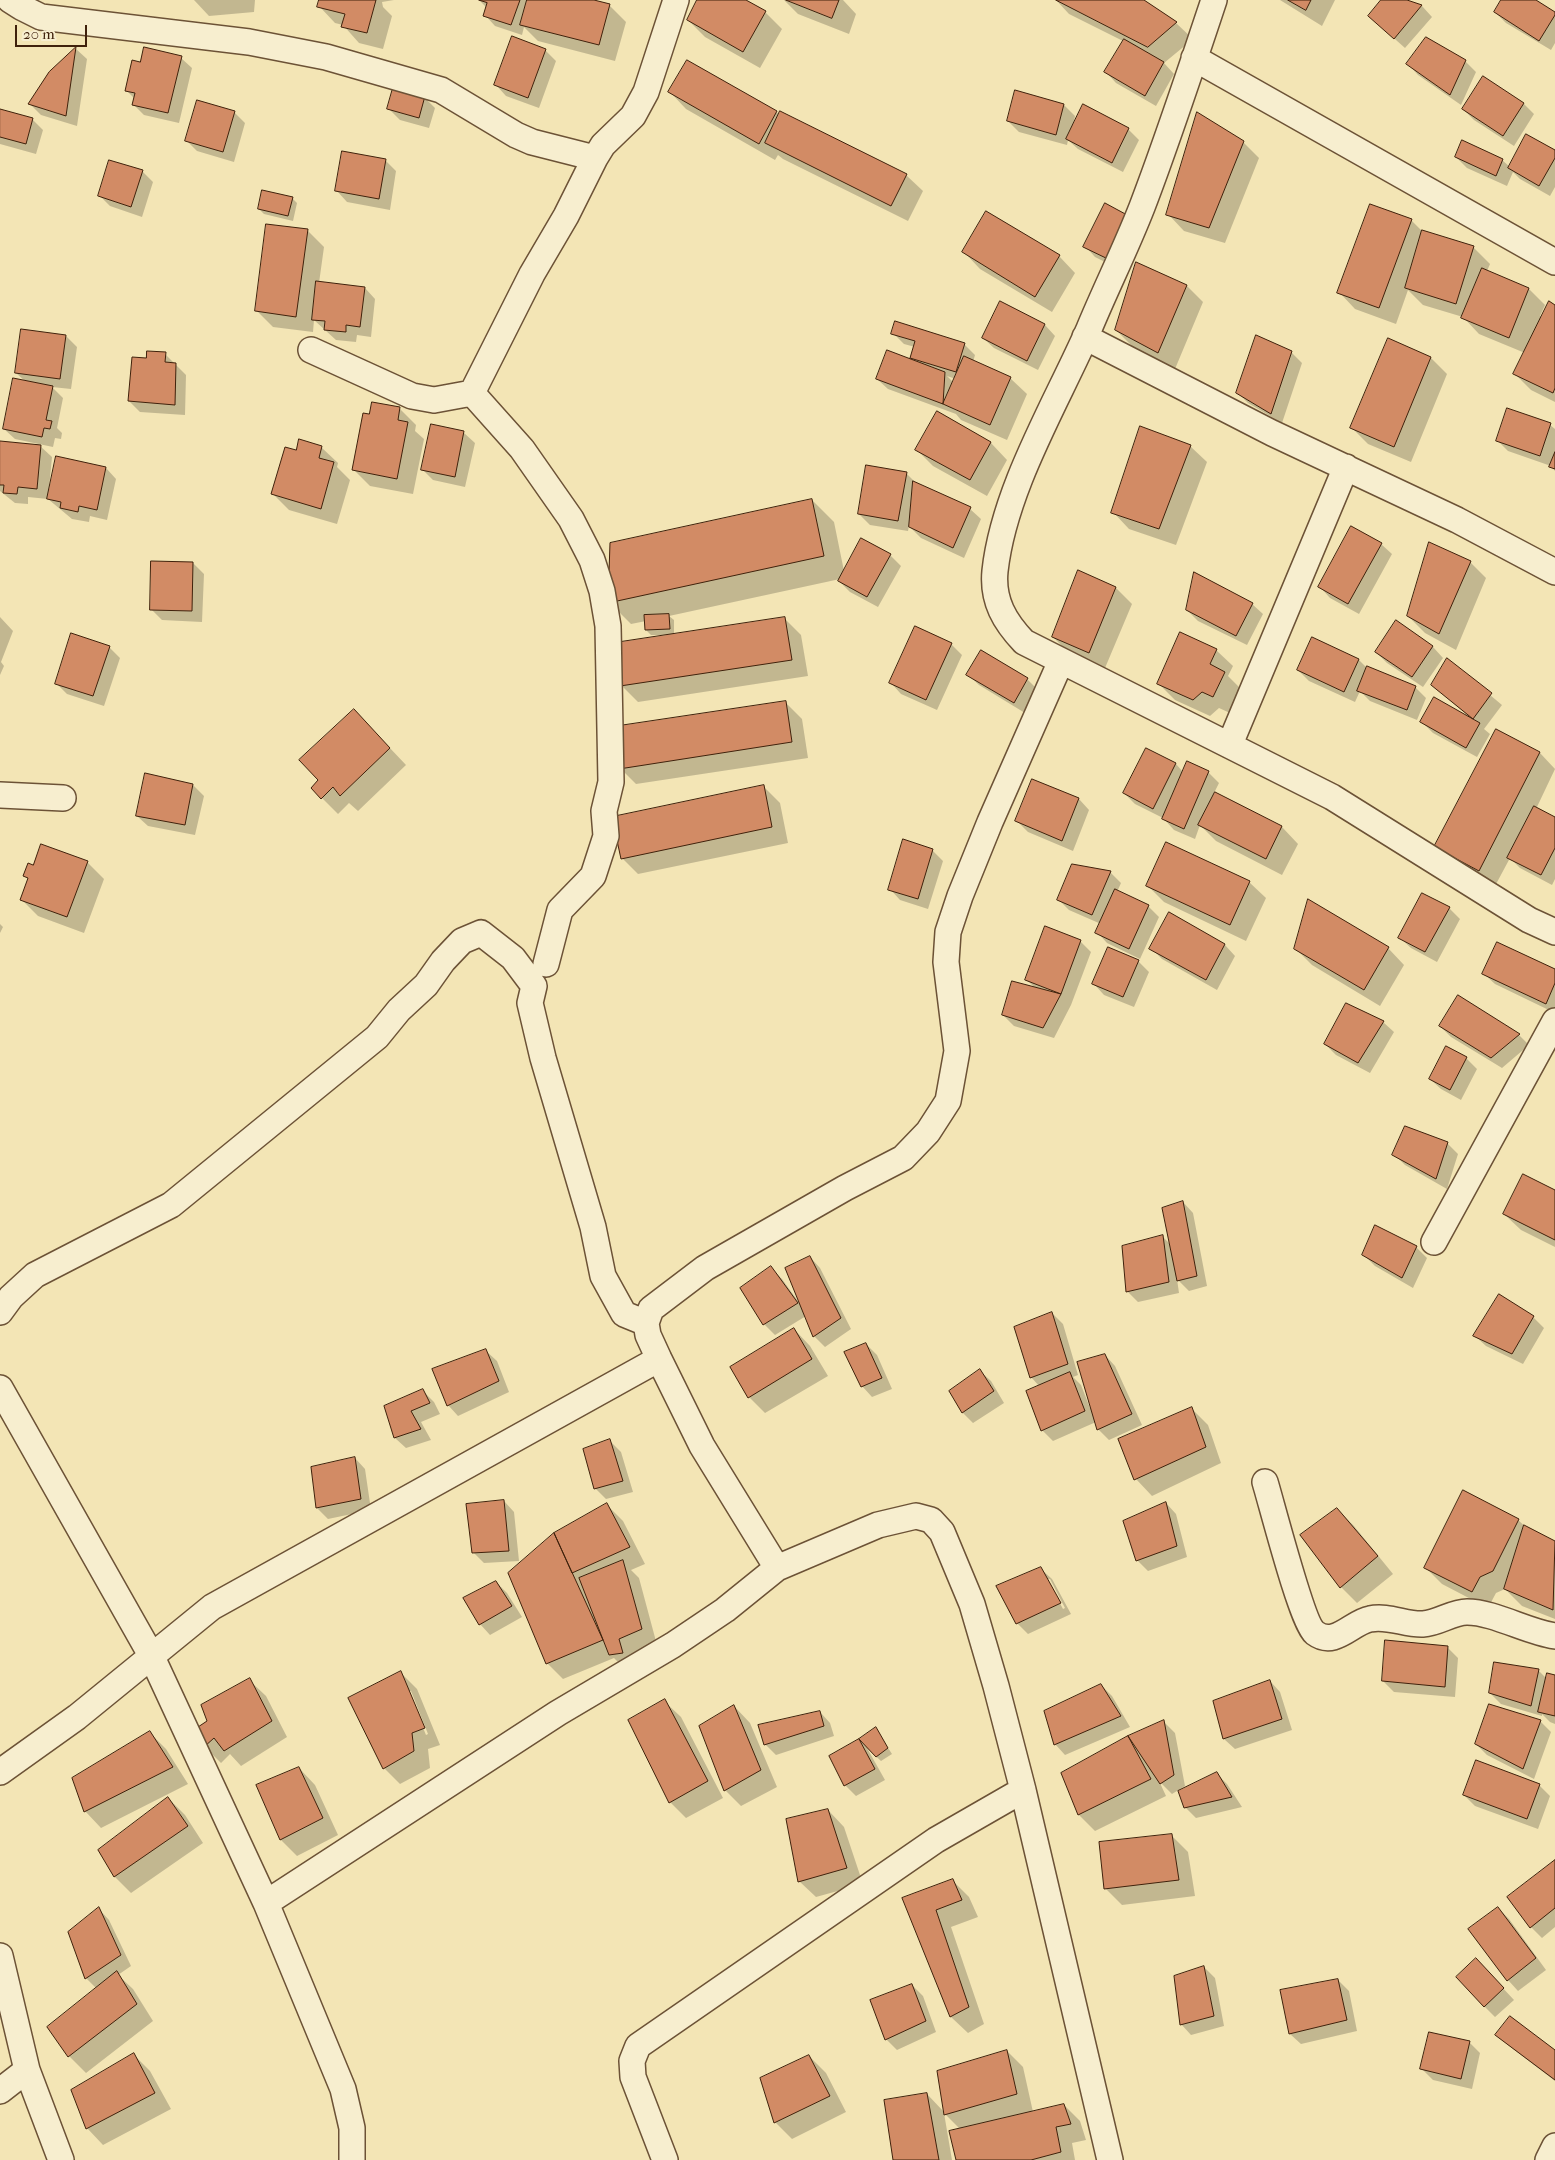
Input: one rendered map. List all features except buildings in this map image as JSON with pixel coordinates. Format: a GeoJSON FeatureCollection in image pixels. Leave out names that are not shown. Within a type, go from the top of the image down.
{"type":"FeatureCollection","features":[{"type":"Feature","properties":{"kind":"street"},"geometry":{"type":"LineString","coordinates":[[10,0],[20,7],[41,16],[248,42],[326,57],[441,90],[516,135],[532,142],[595,158]]}},
{"type":"Feature","properties":{"kind":"street"},"geometry":{"type":"LineString","coordinates":[[472,393],[595,158],[603,145],[633,116],[646,92],[676,0]]}},
{"type":"Feature","properties":{"kind":"street"},"geometry":{"type":"LineString","coordinates":[[1214,0],[1142,208],[1022,474],[1000,541],[994,574],[998,606],[1008,625],[1024,642],[1332,797],[1529,920],[1555,932]]}},
{"type":"Feature","properties":{"kind":"street"},"geometry":{"type":"LineString","coordinates":[[1194,58],[1555,262]]}},
{"type":"Feature","properties":{"kind":"street"},"geometry":{"type":"LineString","coordinates":[[1085,337],[1272,433],[1457,520],[1555,572]]}},
{"type":"Feature","properties":{"kind":"street"},"geometry":{"type":"LineString","coordinates":[[310,350],[412,396],[434,400],[472,393]]}},
{"type":"Feature","properties":{"kind":"street"},"geometry":{"type":"LineString","coordinates":[[472,393],[522,449],[571,519],[592,560],[602,591],[608,626],[611,782],[604,804],[606,829],[604,844],[593,876],[560,910],[546,964]]}},
{"type":"Feature","properties":{"kind":"street"},"geometry":{"type":"LineString","coordinates":[[1230,744],[1346,467]]}},
{"type":"Feature","properties":{"kind":"street"},"geometry":{"type":"LineString","coordinates":[[777,1568],[702,1446],[648,1335],[646,1323],[651,1309],[705,1268],[845,1188],[903,1158],[928,1132],[948,1101],[957,1051],[946,962],[948,932],[960,896],[990,822],[1061,661]]}},
{"type":"Feature","properties":{"kind":"street"},"geometry":{"type":"LineString","coordinates":[[0,795],[63,798]]}},
{"type":"Feature","properties":{"kind":"street"},"geometry":{"type":"LineString","coordinates":[[0,1312],[11,1297],[35,1275],[171,1205],[377,1037],[399,1010],[426,985],[443,961],[462,941],[481,933],[513,958],[534,986],[530,1003],[543,1058],[593,1227],[603,1276],[624,1314],[646,1323]]}},
{"type":"Feature","properties":{"kind":"street"},"geometry":{"type":"LineString","coordinates":[[1434,1242],[1555,1021]]}},
{"type":"Feature","properties":{"kind":"street"},"geometry":{"type":"LineString","coordinates":[[0,1772],[77,1717],[212,1607],[659,1359]]}},
{"type":"Feature","properties":{"kind":"street"},"geometry":{"type":"LineString","coordinates":[[0,1388],[151,1655],[266,1903],[343,2089],[352,2128],[352,2160]]}},
{"type":"Feature","properties":{"kind":"street"},"geometry":{"type":"LineString","coordinates":[[1265,1482],[1303,1609],[1314,1632],[1325,1638],[1336,1637],[1362,1621],[1371,1618],[1424,1624],[1467,1612],[1555,1636]]}},
{"type":"Feature","properties":{"kind":"street"},"geometry":{"type":"LineString","coordinates":[[266,1903],[558,1713],[673,1645],[725,1610],[777,1568],[878,1525],[916,1516],[931,1520],[942,1532],[972,1604],[996,1686],[1023,1790],[1110,2160]]}},
{"type":"Feature","properties":{"kind":"street"},"geometry":{"type":"LineString","coordinates":[[666,2160],[633,2077],[632,2062],[638,2046],[936,1840],[1023,1790]]}},
{"type":"Feature","properties":{"kind":"street"},"geometry":{"type":"LineString","coordinates":[[0,1956],[27,2070],[61,2160]]}},
{"type":"Feature","properties":{"kind":"street"},"geometry":{"type":"LineString","coordinates":[[0,2091],[27,2070]]}},
{"type":"Feature","properties":{"kind":"street"},"geometry":{"type":"LineString","coordinates":[[1548,2160],[1555,2146]]}}]}
